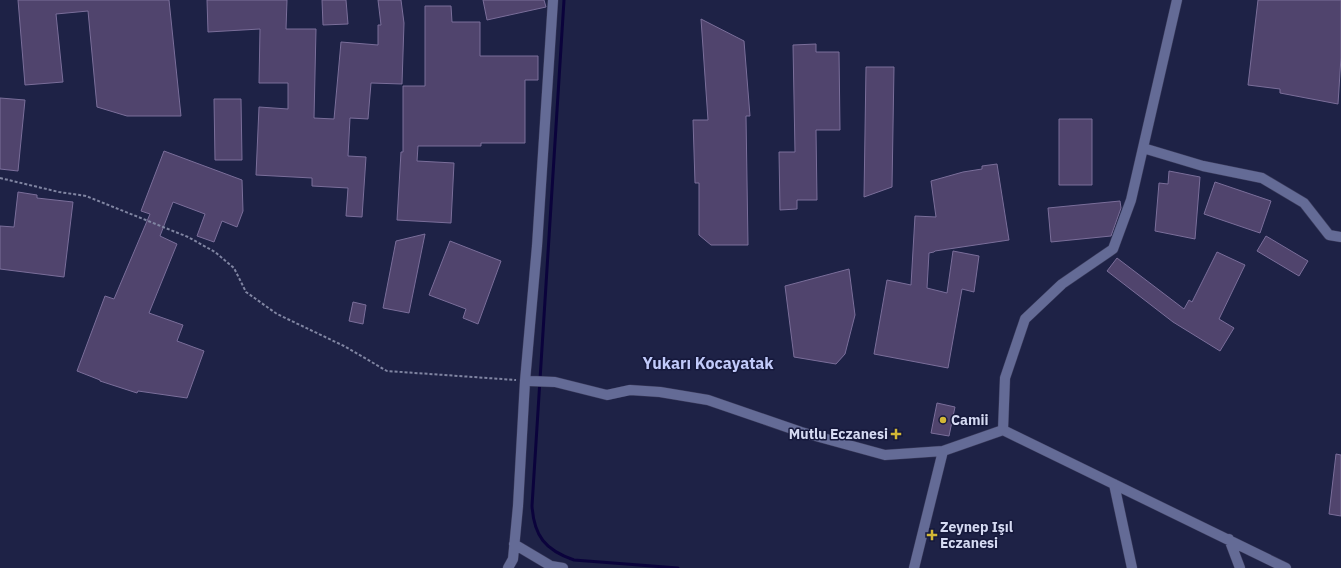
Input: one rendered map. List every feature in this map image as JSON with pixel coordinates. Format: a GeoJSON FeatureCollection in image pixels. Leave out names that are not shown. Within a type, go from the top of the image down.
{"type":"FeatureCollection","features":[{"type":"Feature","properties":{"kind":"street"},"geometry":{"type":"LineString","coordinates":[[508,568],[513,559],[518,506],[553,0]]}},
{"type":"Feature","properties":{"kind":"street"},"geometry":{"type":"LineString","coordinates":[[1003,430],[1005,378],[1025,319],[1062,284],[1113,249],[1130,200],[1177,0]]}},
{"type":"Feature","properties":{"kind":"street"},"geometry":{"type":"LineString","coordinates":[[1143,148],[1203,166],[1262,178],[1304,203],[1329,235],[1341,237]]}},
{"type":"Feature","properties":{"kind":"street"},"geometry":{"type":"LineString","coordinates":[[527,381],[555,382],[607,395],[630,390],[660,392],[708,400],[802,432],[885,455],[943,451],[1003,430],[1286,568]]}},
{"type":"Feature","properties":{"kind":"street"},"geometry":{"type":"LineString","coordinates":[[914,568],[943,451]]}},
{"type":"Feature","properties":{"kind":"street"},"geometry":{"type":"LineString","coordinates":[[1114,484],[1132,568]]}},
{"type":"Feature","properties":{"kind":"street"},"geometry":{"type":"LineString","coordinates":[[1229,539],[1240,568]]}},
{"type":"Feature","properties":{"kind":"street"},"geometry":{"type":"LineString","coordinates":[[514,544],[551,566],[563,568]]}},
{"type":"Feature","properties":{"kind":"path"},"geometry":{"type":"LineString","coordinates":[[0,178],[59,192],[86,196],[188,237],[215,252],[234,268],[246,292],[277,314],[344,346],[387,371],[527,381]]}},
{"type":"Feature","properties":{"kind":"building"},"geometry":{"type":"Polygon","coordinates":[[[18,0],[169,0],[181,116],[127,116],[97,107],[88,11],[56,14],[63,82],[25,85],[18,0]]]}},
{"type":"Feature","properties":{"kind":"building"},"geometry":{"type":"Polygon","coordinates":[[[207,0],[287,0],[286,29],[316,29],[314,118],[334,119],[341,42],[378,45],[378,25],[381,25],[378,0],[401,0],[404,23],[402,84],[371,83],[368,119],[350,118],[348,156],[366,157],[362,217],[346,216],[348,188],[312,186],[312,178],[256,175],[259,107],[288,109],[288,83],[259,83],[260,29],[208,32],[207,0]]]}},
{"type":"Feature","properties":{"kind":"building"},"geometry":{"type":"Polygon","coordinates":[[[322,0],[346,0],[348,24],[323,25],[322,0]]]}},
{"type":"Feature","properties":{"kind":"building"},"geometry":{"type":"Polygon","coordinates":[[[483,0],[544,0],[546,7],[487,20],[483,0]]]}},
{"type":"Feature","properties":{"kind":"building"},"geometry":{"type":"Polygon","coordinates":[[[1258,0],[1341,0],[1341,57],[1338,104],[1280,93],[1280,89],[1248,85],[1258,0]]]}},
{"type":"Feature","properties":{"kind":"building"},"geometry":{"type":"Polygon","coordinates":[[[425,6],[451,6],[452,22],[480,22],[480,56],[538,56],[538,80],[525,80],[525,143],[481,143],[481,146],[418,146],[417,161],[454,163],[451,223],[397,220],[401,152],[403,152],[403,86],[425,86],[425,6]]]}},
{"type":"Feature","properties":{"kind":"building"},"geometry":{"type":"Polygon","coordinates":[[[701,19],[744,41],[750,116],[746,116],[748,245],[711,245],[699,235],[699,183],[695,183],[693,120],[708,120],[701,19]]]}},
{"type":"Feature","properties":{"kind":"building"},"geometry":{"type":"Polygon","coordinates":[[[816,44],[816,52],[839,52],[840,130],[816,130],[817,200],[797,200],[797,209],[780,210],[779,152],[795,152],[793,45],[816,44]]]}},
{"type":"Feature","properties":{"kind":"building"},"geometry":{"type":"Polygon","coordinates":[[[866,67],[894,67],[892,187],[864,197],[866,67]]]}},
{"type":"Feature","properties":{"kind":"building"},"geometry":{"type":"Polygon","coordinates":[[[0,98],[25,100],[18,171],[0,169],[0,98]]]}},
{"type":"Feature","properties":{"kind":"building"},"geometry":{"type":"Polygon","coordinates":[[[214,99],[241,99],[242,160],[215,160],[214,99]]]}},
{"type":"Feature","properties":{"kind":"building"},"geometry":{"type":"Polygon","coordinates":[[[1059,119],[1092,119],[1092,185],[1059,185],[1059,119]]]}},
{"type":"Feature","properties":{"kind":"building"},"geometry":{"type":"Polygon","coordinates":[[[164,151],[242,180],[243,211],[237,227],[222,221],[214,242],[197,236],[205,214],[173,202],[160,236],[177,244],[149,313],[183,325],[177,341],[204,351],[187,398],[138,391],[137,393],[100,381],[77,371],[105,296],[114,299],[150,214],[141,211],[164,151]]]}},
{"type":"Feature","properties":{"kind":"building"},"geometry":{"type":"Polygon","coordinates":[[[997,164],[1009,240],[929,253],[927,288],[947,293],[953,251],[979,256],[974,292],[962,289],[948,368],[874,354],[887,280],[911,285],[915,216],[936,217],[931,181],[963,172],[982,169],[982,166],[997,164]]]}},
{"type":"Feature","properties":{"kind":"building"},"geometry":{"type":"Polygon","coordinates":[[[1169,171],[1200,177],[1195,239],[1155,231],[1159,183],[1168,184],[1169,171]]]}},
{"type":"Feature","properties":{"kind":"building"},"geometry":{"type":"Polygon","coordinates":[[[1215,182],[1271,201],[1260,233],[1204,214],[1215,182]]]}},
{"type":"Feature","properties":{"kind":"building"},"geometry":{"type":"Polygon","coordinates":[[[18,192],[37,195],[37,198],[73,202],[64,277],[0,269],[0,226],[14,227],[18,192]]]}},
{"type":"Feature","properties":{"kind":"building"},"geometry":{"type":"Polygon","coordinates":[[[1120,201],[1121,208],[1111,236],[1051,242],[1048,208],[1120,201]]]}},
{"type":"Feature","properties":{"kind":"building"},"geometry":{"type":"Polygon","coordinates":[[[425,234],[409,313],[383,308],[396,241],[425,234]]]}},
{"type":"Feature","properties":{"kind":"building"},"geometry":{"type":"Polygon","coordinates":[[[1266,236],[1308,261],[1299,276],[1257,251],[1266,236]]]}},
{"type":"Feature","properties":{"kind":"building"},"geometry":{"type":"Polygon","coordinates":[[[450,241],[501,261],[478,324],[463,318],[466,309],[429,295],[450,241]]]}},
{"type":"Feature","properties":{"kind":"building"},"geometry":{"type":"Polygon","coordinates":[[[1217,252],[1245,265],[1219,319],[1234,328],[1220,351],[1173,322],[1107,271],[1117,258],[1184,309],[1189,300],[1192,302],[1217,252]]]}},
{"type":"Feature","properties":{"kind":"building"},"geometry":{"type":"Polygon","coordinates":[[[849,269],[855,315],[845,354],[836,364],[794,357],[785,286],[849,269]]]}},
{"type":"Feature","properties":{"kind":"building"},"geometry":{"type":"Polygon","coordinates":[[[353,302],[366,305],[363,324],[349,321],[353,302]]]}},
{"type":"Feature","properties":{"kind":"building","name":"Camii"},"geometry":{"type":"Polygon","coordinates":[[[937,403],[955,407],[949,436],[931,433],[937,403]]]}},
{"type":"Feature","properties":{"kind":"building"},"geometry":{"type":"Polygon","coordinates":[[[1336,454],[1341,455],[1341,516],[1329,514],[1336,454]]]}},
{"type":"Feature","properties":{"kind":"waterway"},"geometry":{"type":"LineString","coordinates":[[564,0],[532,506],[533,517],[539,534],[548,546],[555,552],[574,560],[678,568]]}},
{"type":"Feature","properties":{"kind":"place","name":"Camii"},"geometry":{"type":"Point","coordinates":[943,420]}},
{"type":"Feature","properties":{"kind":"place","name":"Mutlu Eczanesi"},"geometry":{"type":"Point","coordinates":[896,434]}},
{"type":"Feature","properties":{"kind":"place","name":"Zeynep Işıl Eczanesi"},"geometry":{"type":"Point","coordinates":[932,535]}},
{"type":"Feature","properties":{"kind":"district","name":"Yukarı Kocayatak"},"geometry":{"type":"Point","coordinates":[708,363]}}]}
